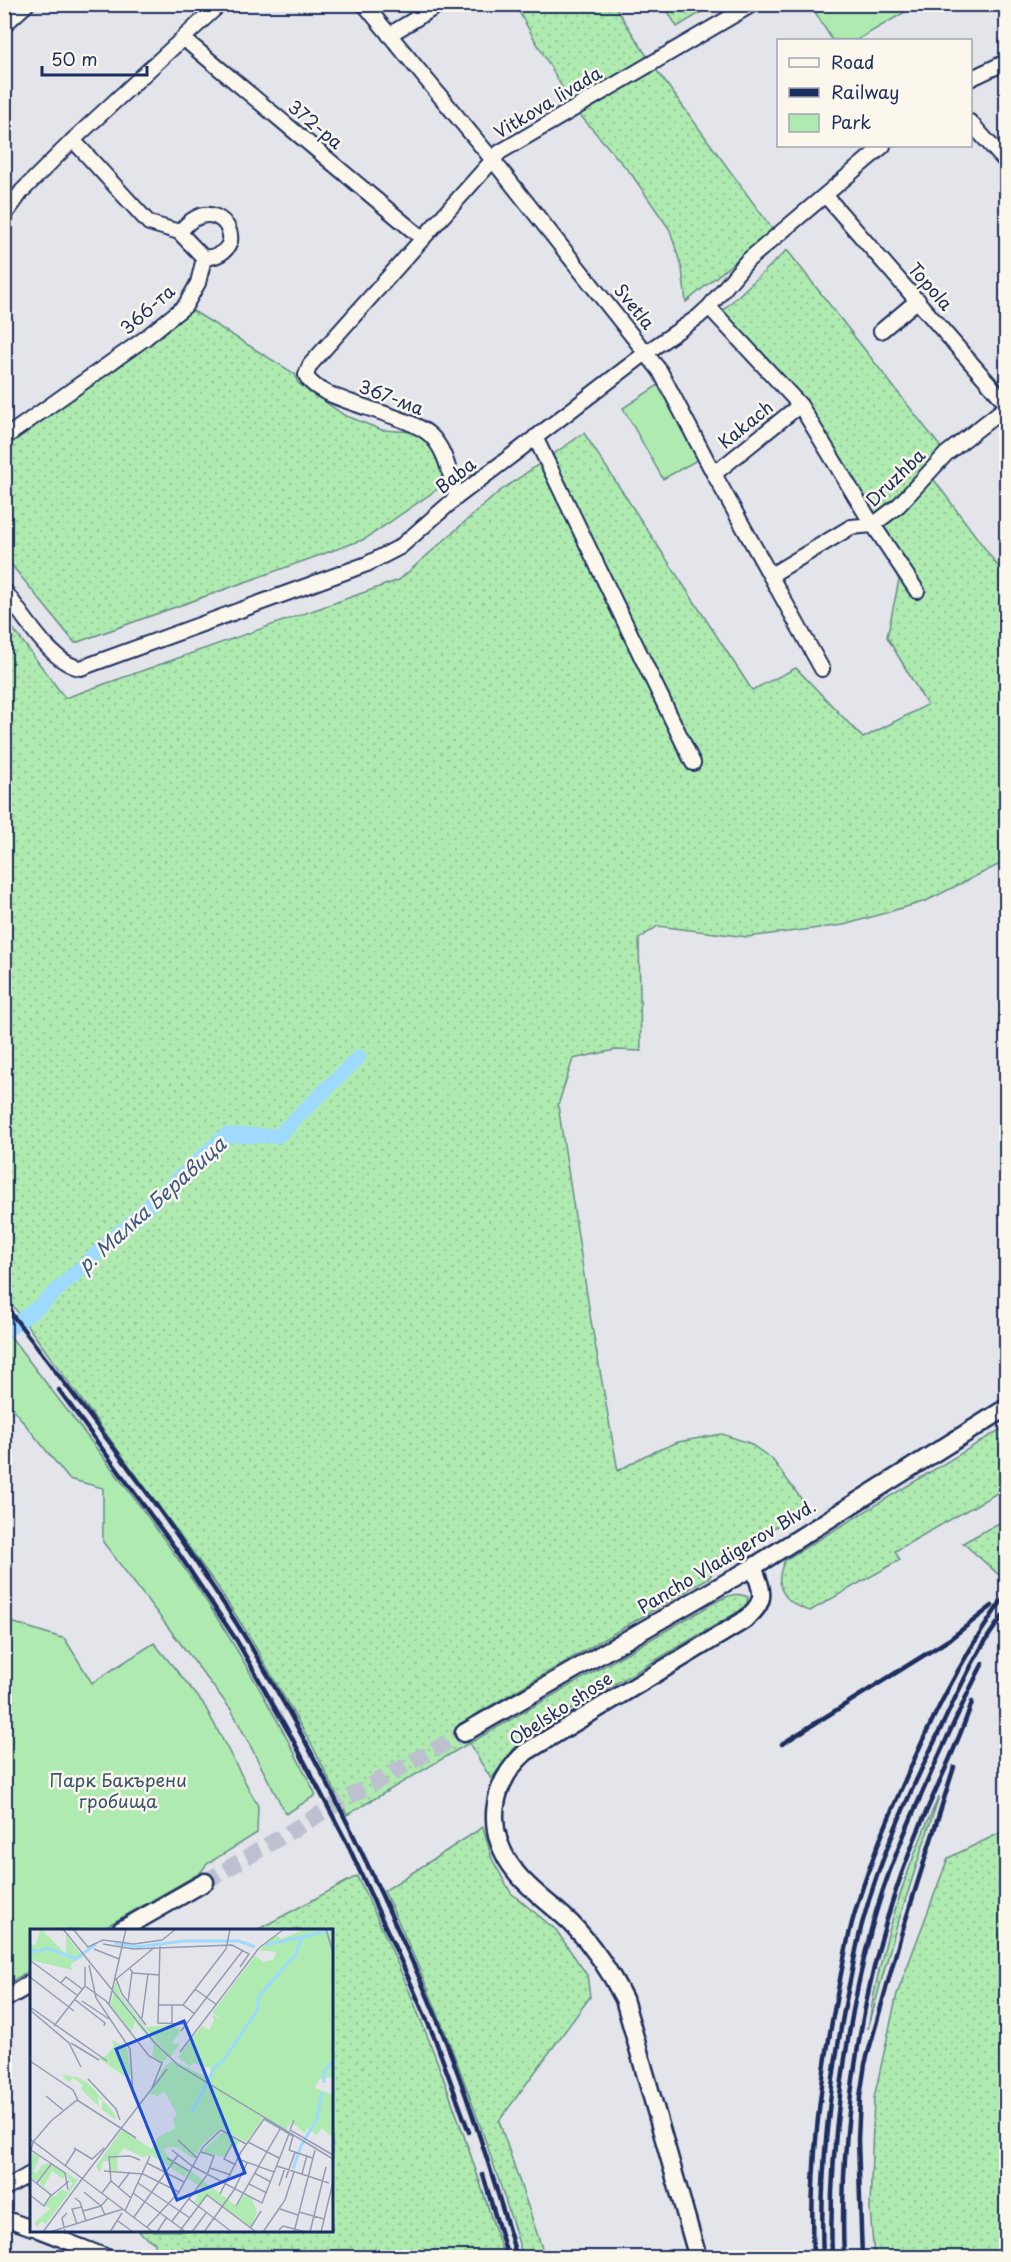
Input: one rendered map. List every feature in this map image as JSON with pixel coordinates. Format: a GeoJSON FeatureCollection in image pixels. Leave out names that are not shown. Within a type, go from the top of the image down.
{"type":"FeatureCollection","features":[{"type":"Feature","properties":{"kind":"street"},"geometry":{"type":"LineString","coordinates":[[4,25],[27,4]]}},
{"type":"Feature","properties":{"kind":"street"},"geometry":{"type":"LineString","coordinates":[[6,209],[73,140],[220,4]]}},
{"type":"Feature","properties":{"kind":"street","name":"Svetla"},"geometry":{"type":"LineString","coordinates":[[364,4],[647,352],[660,371],[822,669]]}},
{"type":"Feature","properties":{"kind":"street"},"geometry":{"type":"LineString","coordinates":[[389,35],[440,4]]}},
{"type":"Feature","properties":{"kind":"street","name":"Vitkova livada"},"geometry":{"type":"LineString","coordinates":[[308,382],[306,375],[310,365],[500,152],[753,4]]}},
{"type":"Feature","properties":{"kind":"street","name":"372-ра"},"geometry":{"type":"LineString","coordinates":[[184,39],[423,239]]}},
{"type":"Feature","properties":{"kind":"street"},"geometry":{"type":"LineString","coordinates":[[972,78],[1006,62]]}},
{"type":"Feature","properties":{"kind":"street"},"geometry":{"type":"LineString","coordinates":[[972,124],[1006,162]]}},
{"type":"Feature","properties":{"kind":"street"},"geometry":{"type":"LineString","coordinates":[[73,140],[149,223],[179,232],[204,258],[222,253],[231,237],[230,228],[224,221],[209,216],[199,216],[193,219],[179,232]]}},
{"type":"Feature","properties":{"kind":"street","name":"Baba"},"geometry":{"type":"LineString","coordinates":[[4,590],[54,655],[73,667],[81,668],[367,564],[400,546],[457,497],[535,437],[647,352],[698,317],[747,261],[882,147]]}},
{"type":"Feature","properties":{"kind":"street","name":"Topola"},"geometry":{"type":"LineString","coordinates":[[825,195],[918,300],[1006,405]]}},
{"type":"Feature","properties":{"kind":"street","name":"366-та"},"geometry":{"type":"LineString","coordinates":[[7,436],[144,339],[185,306],[198,283],[204,258]]}},
{"type":"Feature","properties":{"kind":"street"},"geometry":{"type":"LineString","coordinates":[[881,331],[918,300]]}},
{"type":"Feature","properties":{"kind":"street"},"geometry":{"type":"LineString","coordinates":[[709,307],[800,405],[873,525],[917,591]]}},
{"type":"Feature","properties":{"kind":"street","name":"367-ма"},"geometry":{"type":"LineString","coordinates":[[308,382],[322,391],[411,422],[430,434],[441,448],[457,497]]}},
{"type":"Feature","properties":{"kind":"street","name":"Kakach"},"geometry":{"type":"LineString","coordinates":[[714,474],[800,405]]}},
{"type":"Feature","properties":{"kind":"street","name":"Druzhba"},"geometry":{"type":"LineString","coordinates":[[771,575],[851,527],[873,525],[899,505],[946,454],[1006,405]]}},
{"type":"Feature","properties":{"kind":"street"},"geometry":{"type":"LineString","coordinates":[[535,437],[693,763]]}},
{"type":"Feature","properties":{"kind":"street","name":"Pancho Vladigerov Blvd."},"geometry":{"type":"LineString","coordinates":[[464,1733],[753,1567],[1006,1408]]}},
{"type":"Feature","properties":{"kind":"street","name":"Obelsko shose"},"geometry":{"type":"LineString","coordinates":[[698,2258],[624,1999],[612,1975],[572,1924],[515,1871],[498,1839],[495,1814],[503,1778],[512,1765],[526,1752],[743,1621],[754,1612],[762,1596],[762,1588],[753,1567]]}},
{"type":"Feature","properties":{"kind":"street"},"geometry":{"type":"LineString","coordinates":[[123,1929],[205,1882]]}},
{"type":"Feature","properties":{"kind":"street"},"geometry":{"type":"LineString","coordinates":[[4,1998],[30,1984]]}},
{"type":"Feature","properties":{"kind":"street"},"geometry":{"type":"LineString","coordinates":[[4,2189],[30,2174]]}},
{"type":"Feature","properties":{"kind":"street"},"geometry":{"type":"LineString","coordinates":[[4,2218],[30,2227]]}},
{"type":"Feature","properties":{"kind":"street"},"geometry":{"type":"LineString","coordinates":[[44,2232],[110,2258]]}},
{"type":"Feature","properties":{"kind":"green space"},"geometry":{"type":"Polygon","coordinates":[[[515,5],[614,5],[652,64],[773,230],[686,302],[682,269],[670,230],[632,175],[574,108],[515,5]]]}},
{"type":"Feature","properties":{"kind":"green space"},"geometry":{"type":"Polygon","coordinates":[[[664,5],[713,5],[677,27],[664,5]]]}},
{"type":"Feature","properties":{"kind":"green space"},"geometry":{"type":"Polygon","coordinates":[[[811,5],[917,5],[859,39],[831,39],[811,5]]]}},
{"type":"Feature","properties":{"kind":"green space"},"geometry":{"type":"Polygon","coordinates":[[[787,250],[946,454],[929,473],[1006,577],[1006,861],[926,901],[844,925],[747,937],[658,926],[639,939],[641,1051],[615,1050],[573,1059],[558,1105],[591,1321],[618,1471],[644,1456],[678,1442],[722,1434],[749,1443],[772,1459],[808,1508],[717,1561],[710,1577],[459,1724],[470,1743],[721,1599],[738,1594],[748,1597],[747,1603],[741,1610],[554,1720],[516,1746],[491,1779],[469,1743],[347,1815],[313,1747],[249,1636],[215,1583],[5,1295],[5,618],[65,698],[399,580],[500,491],[584,433],[752,690],[796,668],[863,738],[927,705],[887,637],[899,580],[840,468],[722,311],[787,250]]]}},
{"type":"Feature","properties":{"kind":"green space"},"geometry":{"type":"Polygon","coordinates":[[[185,306],[295,374],[298,383],[344,415],[382,430],[414,432],[433,447],[445,484],[365,539],[75,643],[5,557],[4,432],[185,306]]]}},
{"type":"Feature","properties":{"kind":"green space"},"geometry":{"type":"Polygon","coordinates":[[[663,382],[701,458],[663,479],[623,408],[663,382]]]}},
{"type":"Feature","properties":{"kind":"green space"},"geometry":{"type":"Polygon","coordinates":[[[4,1328],[112,1468],[190,1576],[254,1680],[316,1795],[286,1814],[232,1711],[103,1542],[103,1488],[69,1479],[5,1399],[4,1328]]]}},
{"type":"Feature","properties":{"kind":"green space"},"geometry":{"type":"Polygon","coordinates":[[[1006,1426],[1006,1488],[895,1551],[900,1560],[810,1611],[801,1608],[787,1598],[780,1585],[781,1569],[785,1560],[1006,1426]]]}},
{"type":"Feature","properties":{"kind":"green space"},"geometry":{"type":"Polygon","coordinates":[[[1006,1519],[1006,1568],[998,1574],[963,1543],[1006,1519]]]}},
{"type":"Feature","properties":{"kind":"green space","name":"Парк Бакърени гробища"},"geometry":{"type":"Polygon","coordinates":[[[5,1620],[65,1639],[92,1683],[154,1643],[203,1703],[258,1806],[257,1833],[207,1864],[200,1873],[102,1929],[30,1929],[30,1971],[14,1980],[5,1982],[5,1620]]]}},
{"type":"Feature","properties":{"kind":"green space"},"geometry":{"type":"Polygon","coordinates":[[[939,1796],[894,1935],[868,2029],[879,1969],[895,1910],[915,1852],[939,1796]]]}},
{"type":"Feature","properties":{"kind":"green space"},"geometry":{"type":"Polygon","coordinates":[[[483,1827],[492,1859],[511,1893],[556,1930],[587,1975],[590,1997],[499,2121],[545,2257],[523,2257],[461,2071],[384,1891],[483,1827]]]}},
{"type":"Feature","properties":{"kind":"green space"},"geometry":{"type":"Polygon","coordinates":[[[1006,1830],[1006,2257],[874,2257],[870,2209],[874,2098],[897,1994],[948,1858],[1006,1830]]]}},
{"type":"Feature","properties":{"kind":"green space"},"geometry":{"type":"Polygon","coordinates":[[[357,1876],[420,2016],[504,2257],[156,2257],[155,2243],[140,2232],[333,2232],[333,1929],[259,1929],[357,1876]]]}},
{"type":"Feature","properties":{"kind":"waterway","name":"р. Малка Беравица"},"geometry":{"type":"LineString","coordinates":[[4,1332],[41,1305],[226,1135],[278,1136],[359,1057]]}},
{"type":"Feature","properties":{"kind":"tunnel"},"geometry":{"type":"LineString","coordinates":[[205,1882],[345,1799],[464,1733]]}},
{"type":"Feature","properties":{"kind":"railway"},"geometry":{"type":"LineString","coordinates":[[4,1304],[189,1551],[245,1637],[316,1761],[379,1889],[436,2016],[454,2061],[492,2173],[517,2258]]}},
{"type":"Feature","properties":{"kind":"railway"},"geometry":{"type":"LineString","coordinates":[[59,1390],[175,1548],[237,1641],[292,1738],[347,1843],[401,1961],[435,2039],[469,2132]]}},
{"type":"Feature","properties":{"kind":"railway"},"geometry":{"type":"LineString","coordinates":[[813,2258],[812,2225],[817,2126],[831,2027],[853,1919],[880,1839],[923,1740],[967,1655],[1006,1595]]}},
{"type":"Feature","properties":{"kind":"railway"},"geometry":{"type":"LineString","coordinates":[[782,1744],[950,1639],[992,1606]]}},
{"type":"Feature","properties":{"kind":"railway"},"geometry":{"type":"LineString","coordinates":[[823,2258],[824,2159],[831,2093],[856,1951],[869,1899],[896,1825],[954,1699],[987,1639],[1006,1612]]}},
{"type":"Feature","properties":{"kind":"railway"},"geometry":{"type":"LineString","coordinates":[[832,2258],[831,2218],[840,2093],[853,2009],[871,1930],[890,1870],[922,1792],[983,1663]]}},
{"type":"Feature","properties":{"kind":"railway"},"geometry":{"type":"LineString","coordinates":[[844,2258],[845,2158],[857,2053],[867,2000],[893,1900],[909,1854],[972,1702]]}},
{"type":"Feature","properties":{"kind":"railway"},"geometry":{"type":"LineString","coordinates":[[862,2258],[858,2140],[860,2097],[865,2064],[901,1935],[954,1767]]}},
{"type":"Feature","properties":{"kind":"railway"},"geometry":{"type":"LineString","coordinates":[[483,2175],[508,2258]]}}]}
